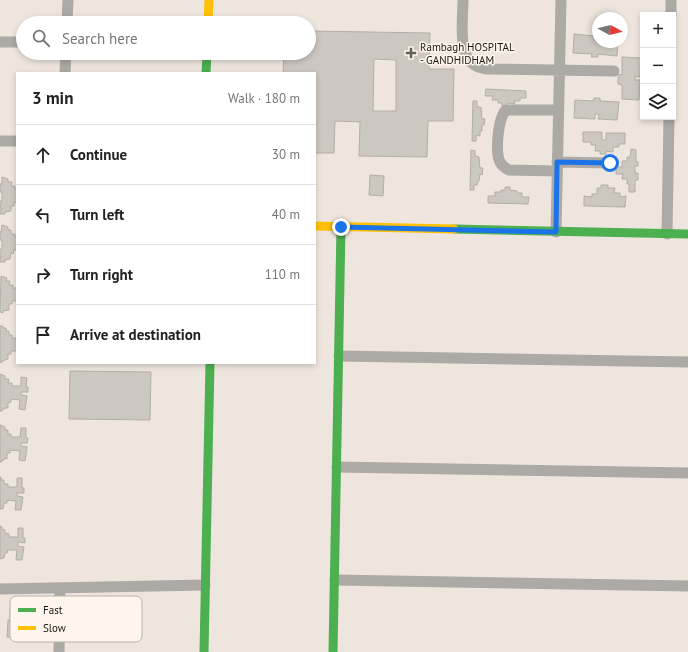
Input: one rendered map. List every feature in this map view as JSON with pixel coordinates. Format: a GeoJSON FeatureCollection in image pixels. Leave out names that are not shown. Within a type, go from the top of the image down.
{"type":"FeatureCollection","features":[{"type":"Feature","properties":{"kind":"street"},"geometry":{"type":"LineString","coordinates":[[67,16],[68,0]]}},
{"type":"Feature","properties":{"kind":"street"},"geometry":{"type":"LineString","coordinates":[[208,16],[209,0]]}},
{"type":"Feature","properties":{"kind":"street"},"geometry":{"type":"LineString","coordinates":[[463,0],[463,46],[465,55],[471,63],[478,67],[486,69],[614,71]]}},
{"type":"Feature","properties":{"kind":"street"},"geometry":{"type":"LineString","coordinates":[[556,232],[561,0]]}},
{"type":"Feature","properties":{"kind":"street"},"geometry":{"type":"LineString","coordinates":[[671,0],[671,12]]}},
{"type":"Feature","properties":{"kind":"street"},"geometry":{"type":"LineString","coordinates":[[0,42],[16,42]]}},
{"type":"Feature","properties":{"kind":"street"},"geometry":{"type":"LineString","coordinates":[[66,60],[66,72]]}},
{"type":"Feature","properties":{"kind":"street"},"geometry":{"type":"LineString","coordinates":[[206,72],[207,60]]}},
{"type":"Feature","properties":{"kind":"street"},"geometry":{"type":"LineString","coordinates":[[558,110],[506,110],[503,113],[500,120],[498,154],[503,166],[509,170],[610,163]]}},
{"type":"Feature","properties":{"kind":"street"},"geometry":{"type":"LineString","coordinates":[[667,234],[669,120]]}},
{"type":"Feature","properties":{"kind":"street"},"geometry":{"type":"LineString","coordinates":[[0,141],[16,141]]}},
{"type":"Feature","properties":{"kind":"street"},"geometry":{"type":"LineString","coordinates":[[316,226],[688,234]]}},
{"type":"Feature","properties":{"kind":"street"},"geometry":{"type":"LineString","coordinates":[[333,652],[341,227]]}},
{"type":"Feature","properties":{"kind":"street"},"geometry":{"type":"LineString","coordinates":[[339,356],[688,362]]}},
{"type":"Feature","properties":{"kind":"street"},"geometry":{"type":"LineString","coordinates":[[204,652],[198,585],[210,364]]}},
{"type":"Feature","properties":{"kind":"street"},"geometry":{"type":"LineString","coordinates":[[337,466],[688,472]]}},
{"type":"Feature","properties":{"kind":"street"},"geometry":{"type":"LineString","coordinates":[[335,580],[688,586]]}},
{"type":"Feature","properties":{"kind":"street"},"geometry":{"type":"LineString","coordinates":[[0,589],[198,585]]}},
{"type":"Feature","properties":{"kind":"street"},"geometry":{"type":"LineString","coordinates":[[60,588],[60,596]]}},
{"type":"Feature","properties":{"kind":"street"},"geometry":{"type":"LineString","coordinates":[[59,642],[59,652]]}},
{"type":"Feature","properties":{"kind":"building"},"geometry":{"type":"Polygon","coordinates":[[[316,31],[430,33],[429,69],[454,69],[453,121],[428,121],[427,157],[359,156],[360,122],[335,121],[334,153],[316,153],[316,72],[283,72],[284,60],[316,60],[316,31]],[[374,59],[373,111],[396,111],[396,60],[374,59]]]}},
{"type":"Feature","properties":{"kind":"building"},"geometry":{"type":"Polygon","coordinates":[[[574,34],[592,36],[592,48],[618,48],[617,56],[598,54],[598,57],[591,57],[592,54],[573,53],[574,34]]]}},
{"type":"Feature","properties":{"kind":"building"},"geometry":{"type":"Polygon","coordinates":[[[622,57],[640,58],[640,77],[635,76],[635,80],[640,80],[639,100],[622,99],[622,85],[618,84],[618,74],[622,75],[622,57]]]}},
{"type":"Feature","properties":{"kind":"building"},"geometry":{"type":"Polygon","coordinates":[[[486,89],[526,91],[526,98],[520,98],[520,101],[514,101],[515,104],[507,103],[507,106],[502,106],[502,103],[498,103],[498,100],[492,100],[493,96],[485,96],[486,89]]]}},
{"type":"Feature","properties":{"kind":"building"},"geometry":{"type":"Polygon","coordinates":[[[594,98],[600,98],[600,101],[619,102],[617,120],[598,119],[599,114],[595,114],[595,119],[574,118],[575,100],[593,101],[594,98]]]}},
{"type":"Feature","properties":{"kind":"building"},"geometry":{"type":"Polygon","coordinates":[[[473,101],[477,101],[477,107],[481,107],[482,119],[485,119],[484,125],[482,125],[482,131],[480,131],[480,136],[476,135],[476,141],[472,141],[473,101]]]}},
{"type":"Feature","properties":{"kind":"building"},"geometry":{"type":"Polygon","coordinates":[[[583,132],[602,132],[602,140],[606,140],[606,133],[625,133],[625,144],[619,144],[619,147],[613,147],[613,152],[606,151],[606,154],[600,154],[600,151],[595,151],[596,145],[591,145],[591,142],[583,142],[583,132]]]}},
{"type":"Feature","properties":{"kind":"building"},"geometry":{"type":"Polygon","coordinates":[[[631,149],[636,150],[636,162],[638,162],[638,166],[635,166],[635,173],[638,173],[638,180],[635,180],[635,192],[629,192],[629,184],[627,184],[627,179],[622,179],[623,174],[616,174],[616,167],[622,167],[622,161],[627,161],[627,157],[630,157],[631,149]]]}},
{"type":"Feature","properties":{"kind":"building"},"geometry":{"type":"Polygon","coordinates":[[[471,150],[475,151],[475,156],[479,157],[480,168],[483,168],[482,175],[480,174],[477,185],[474,185],[474,190],[470,190],[471,150]]]}},
{"type":"Feature","properties":{"kind":"building"},"geometry":{"type":"Polygon","coordinates":[[[370,175],[384,176],[383,196],[369,195],[370,175]]]}},
{"type":"Feature","properties":{"kind":"building"},"geometry":{"type":"Polygon","coordinates":[[[2,177],[8,179],[8,182],[12,182],[11,186],[15,186],[16,189],[16,203],[14,202],[14,206],[11,206],[11,211],[5,212],[5,214],[0,214],[0,209],[2,209],[0,207],[0,201],[2,201],[2,192],[0,192],[0,184],[2,184],[2,177]]]}},
{"type":"Feature","properties":{"kind":"building"},"geometry":{"type":"Polygon","coordinates":[[[601,185],[608,185],[608,188],[615,188],[614,193],[620,193],[620,197],[626,196],[625,207],[584,206],[584,196],[592,197],[592,194],[597,194],[597,188],[601,188],[601,185]]]}},
{"type":"Feature","properties":{"kind":"building"},"geometry":{"type":"Polygon","coordinates":[[[505,187],[510,187],[510,190],[522,193],[522,197],[529,197],[528,204],[488,203],[488,196],[495,196],[495,192],[505,190],[505,187]]]}},
{"type":"Feature","properties":{"kind":"building"},"geometry":{"type":"Polygon","coordinates":[[[2,225],[8,227],[8,230],[11,230],[11,234],[15,234],[16,237],[16,250],[14,250],[13,254],[11,253],[10,259],[5,260],[5,262],[0,262],[0,249],[2,249],[2,240],[0,240],[2,225]]]}},
{"type":"Feature","properties":{"kind":"building"},"geometry":{"type":"Polygon","coordinates":[[[1,276],[7,278],[6,281],[10,281],[9,285],[13,285],[13,288],[16,288],[16,301],[12,301],[12,304],[9,304],[9,310],[3,311],[3,313],[0,312],[1,276]]]}},
{"type":"Feature","properties":{"kind":"building"},"geometry":{"type":"Polygon","coordinates":[[[0,326],[3,326],[3,328],[6,328],[6,331],[9,331],[9,335],[12,335],[12,338],[16,338],[16,351],[11,351],[11,354],[8,354],[8,359],[2,361],[2,363],[0,362],[0,326]]]}},
{"type":"Feature","properties":{"kind":"building"},"geometry":{"type":"Polygon","coordinates":[[[70,371],[151,372],[150,420],[69,419],[70,371]]]}},
{"type":"Feature","properties":{"kind":"building"},"geometry":{"type":"Polygon","coordinates":[[[0,374],[5,376],[5,379],[9,379],[8,383],[12,383],[12,386],[21,386],[21,377],[27,378],[26,387],[28,387],[28,392],[21,392],[21,395],[27,396],[25,410],[19,409],[20,400],[11,399],[11,402],[8,403],[8,408],[4,408],[5,409],[0,411],[0,374]]]}},
{"type":"Feature","properties":{"kind":"building"},"geometry":{"type":"Polygon","coordinates":[[[0,425],[5,427],[5,430],[8,430],[8,434],[11,434],[11,437],[20,437],[21,428],[26,428],[26,438],[28,438],[27,443],[21,443],[21,446],[27,447],[25,461],[19,460],[20,451],[10,450],[10,453],[7,453],[7,459],[4,458],[2,462],[0,462],[0,425]]]}},
{"type":"Feature","properties":{"kind":"building"},"geometry":{"type":"Polygon","coordinates":[[[0,477],[1,480],[4,480],[4,484],[8,484],[8,487],[17,487],[17,478],[22,478],[22,488],[24,488],[24,493],[17,493],[17,496],[23,497],[21,510],[15,510],[16,501],[7,500],[7,503],[4,503],[3,509],[0,508],[0,477]]]}},
{"type":"Feature","properties":{"kind":"building"},"geometry":{"type":"Polygon","coordinates":[[[0,526],[5,530],[5,533],[9,534],[9,537],[18,537],[18,528],[23,528],[23,538],[25,538],[25,543],[18,542],[18,546],[24,547],[22,560],[16,560],[17,550],[8,550],[7,553],[5,553],[4,558],[0,559],[0,526]]]}},
{"type":"Feature","properties":{"kind":"building"},"geometry":{"type":"Polygon","coordinates":[[[8,620],[10,620],[10,637],[7,637],[8,620]]]}},
{"type":"Feature","properties":{"kind":"traffic: fast"},"geometry":{"type":"LineString","coordinates":[[206,72],[207,60]]}},
{"type":"Feature","properties":{"kind":"traffic: fast"},"geometry":{"type":"LineString","coordinates":[[333,652],[341,227]]}},
{"type":"Feature","properties":{"kind":"traffic: fast"},"geometry":{"type":"LineString","coordinates":[[454,229],[688,234]]}},
{"type":"Feature","properties":{"kind":"traffic: fast"},"geometry":{"type":"LineString","coordinates":[[204,652],[210,364]]}},
{"type":"Feature","properties":{"kind":"traffic: slow"},"geometry":{"type":"LineString","coordinates":[[208,16],[209,0]]}},
{"type":"Feature","properties":{"kind":"traffic: slow"},"geometry":{"type":"LineString","coordinates":[[316,226],[454,229]]}},
{"type":"Feature","properties":{"kind":"place","name":"Rambagh HOSPITAL - GANDHIDHAM"},"geometry":{"type":"Point","coordinates":[411,53]}},
{"type":"Feature","properties":{"kind":"route"},"geometry":{"type":"LineString","coordinates":[[341,227],[556,232],[557,162],[610,163]]}}]}
